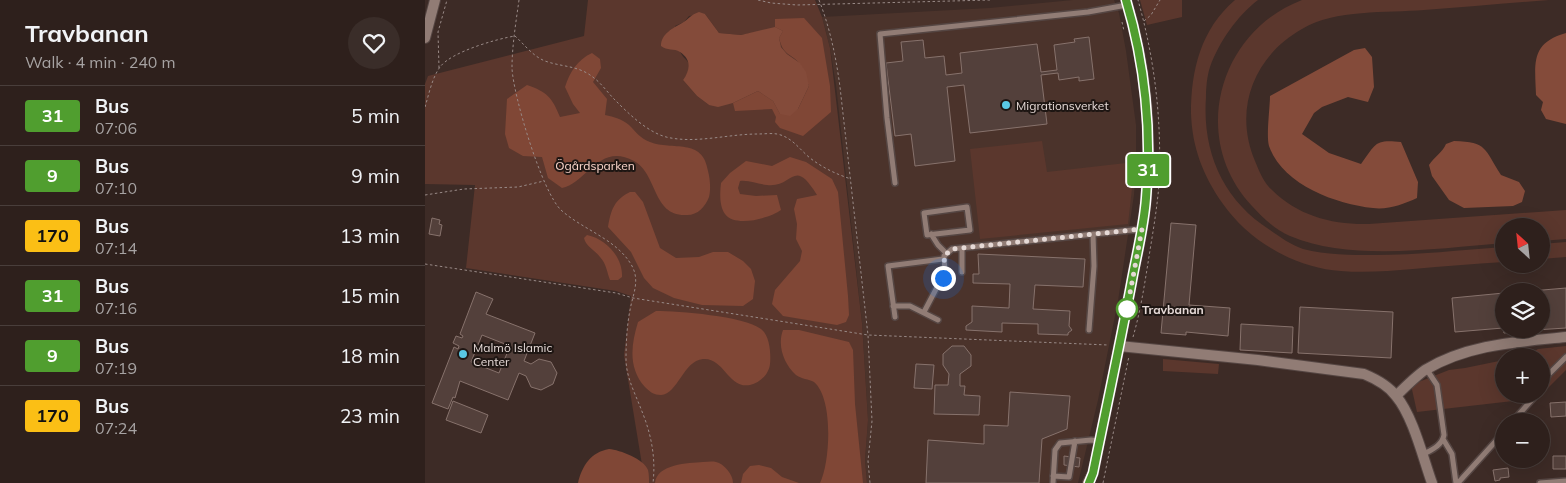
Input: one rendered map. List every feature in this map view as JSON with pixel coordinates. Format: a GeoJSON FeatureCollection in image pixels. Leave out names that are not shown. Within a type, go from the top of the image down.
{"type":"FeatureCollection","features":[{"type":"Feature","properties":{"kind":"main road"},"geometry":{"type":"LineString","coordinates":[[1092,480],[1142,229],[1147,190],[1147,121],[1139,53],[1124,5]]}},
{"type":"Feature","properties":{"kind":"street"},"geometry":{"type":"LineString","coordinates":[[425,38],[435,0]]}},
{"type":"Feature","properties":{"kind":"street"},"geometry":{"type":"LineString","coordinates":[[1396,396],[1427,370],[1451,357],[1487,346],[1566,337]]}},
{"type":"Feature","properties":{"kind":"street"},"geometry":{"type":"LineString","coordinates":[[1119,346],[1259,360],[1364,374],[1381,382],[1396,396],[1405,409],[1432,483]]}},
{"type":"Feature","properties":{"kind":"lane"},"geometry":{"type":"LineString","coordinates":[[895,184],[880,34],[1124,5]]}},
{"type":"Feature","properties":{"kind":"lane"},"geometry":{"type":"LineString","coordinates":[[931,234],[970,230],[967,207],[925,213],[927,235],[931,234],[946,253]]}},
{"type":"Feature","properties":{"kind":"lane"},"geometry":{"type":"LineString","coordinates":[[924,312],[943,278],[945,272],[943,259],[946,253],[952,249],[1142,229]]}},
{"type":"Feature","properties":{"kind":"lane"},"geometry":{"type":"LineString","coordinates":[[1089,330],[1094,266],[1093,234]]}},
{"type":"Feature","properties":{"kind":"lane"},"geometry":{"type":"LineString","coordinates":[[962,272],[963,248]]}},
{"type":"Feature","properties":{"kind":"lane"},"geometry":{"type":"LineString","coordinates":[[895,317],[888,266],[943,259]]}},
{"type":"Feature","properties":{"kind":"lane"},"geometry":{"type":"LineString","coordinates":[[893,306],[910,306],[939,320]]}},
{"type":"Feature","properties":{"kind":"lane"},"geometry":{"type":"LineString","coordinates":[[1550,373],[1566,357]]}},
{"type":"Feature","properties":{"kind":"lane"},"geometry":{"type":"LineString","coordinates":[[1427,370],[1435,381],[1438,391],[1443,439],[1452,454],[1457,483]]}},
{"type":"Feature","properties":{"kind":"lane"},"geometry":{"type":"LineString","coordinates":[[1520,413],[1529,403]]}},
{"type":"Feature","properties":{"kind":"lane"},"geometry":{"type":"LineString","coordinates":[[1422,455],[1433,449],[1443,439]]}},
{"type":"Feature","properties":{"kind":"lane"},"geometry":{"type":"LineString","coordinates":[[1053,476],[1069,477],[1075,441]]}},
{"type":"Feature","properties":{"kind":"lane"},"geometry":{"type":"LineString","coordinates":[[1053,483],[1055,450],[1060,443],[1099,441]]}},
{"type":"Feature","properties":{"kind":"lane"},"geometry":{"type":"LineString","coordinates":[[1457,483],[1495,442]]}},
{"type":"Feature","properties":{"kind":"lane"},"geometry":{"type":"LineString","coordinates":[[1540,483],[1566,481]]}},
{"type":"Feature","properties":{"kind":"path"},"geometry":{"type":"LineString","coordinates":[[425,107],[439,69],[438,32],[447,0]]}},
{"type":"Feature","properties":{"kind":"path"},"geometry":{"type":"LineString","coordinates":[[519,0],[512,65],[513,79],[523,118],[544,180],[553,199],[561,210],[619,250],[633,267],[637,282],[630,310],[626,366],[651,439],[655,469],[653,483]]}},
{"type":"Feature","properties":{"kind":"path"},"geometry":{"type":"LineString","coordinates":[[758,0],[788,4],[991,0]]}},
{"type":"Feature","properties":{"kind":"path"},"geometry":{"type":"LineString","coordinates":[[819,0],[835,51],[868,335],[872,421],[869,461],[870,483]]}},
{"type":"Feature","properties":{"kind":"path"},"geometry":{"type":"LineString","coordinates":[[1138,0],[1144,22],[1151,15],[1160,0]]}},
{"type":"Feature","properties":{"kind":"path"},"geometry":{"type":"LineString","coordinates":[[1124,5],[1125,33]]}},
{"type":"Feature","properties":{"kind":"path"},"geometry":{"type":"LineString","coordinates":[[439,69],[455,56],[491,42],[515,36]]}},
{"type":"Feature","properties":{"kind":"path"},"geometry":{"type":"LineString","coordinates":[[515,36],[535,55],[546,62],[564,64],[582,70],[595,78],[615,100],[652,132],[667,138],[683,140],[777,134],[796,143],[809,157],[825,168],[851,179]]}},
{"type":"Feature","properties":{"kind":"path"},"geometry":{"type":"LineString","coordinates":[[425,195],[447,191],[518,187],[544,180]]}},
{"type":"Feature","properties":{"kind":"path"},"geometry":{"type":"LineString","coordinates":[[425,264],[616,293],[633,298],[868,335],[1119,346]]}},
{"type":"Feature","properties":{"kind":"path"},"geometry":{"type":"LineString","coordinates":[[1136,311],[1140,312]]}},
{"type":"Feature","properties":{"kind":"shaded area"},"geometry":{"type":"Polygon","coordinates":[[[1073,0],[1114,0],[1119,13],[1126,51],[1136,125],[1134,195],[1118,301],[1098,400],[1078,483],[867,483],[865,460],[868,420],[862,323],[836,85],[830,48],[822,17],[990,8],[1073,0]]]}},
{"type":"Feature","properties":{"kind":"shaded area"},"geometry":{"type":"Polygon","coordinates":[[[699,12],[705,14],[719,33],[741,35],[775,27],[783,31],[779,38],[781,47],[800,63],[806,72],[809,86],[798,109],[790,116],[780,114],[773,101],[758,91],[733,103],[718,107],[709,105],[697,96],[683,80],[689,65],[687,58],[678,51],[661,46],[663,38],[668,32],[699,12]]]}},
{"type":"Feature","properties":{"kind":"shaded area"},"geometry":{"type":"Polygon","coordinates":[[[1566,33],[1566,124],[1546,119],[1541,110],[1543,102],[1536,95],[1535,74],[1537,56],[1540,49],[1554,37],[1566,33]]]}},
{"type":"Feature","properties":{"kind":"shaded area"},"geometry":{"type":"Polygon","coordinates":[[[1365,48],[1372,57],[1374,87],[1368,102],[1348,97],[1322,107],[1314,113],[1302,134],[1329,153],[1361,164],[1373,147],[1380,142],[1401,142],[1418,182],[1417,198],[1384,208],[1358,206],[1327,197],[1312,190],[1285,171],[1276,159],[1268,141],[1270,96],[1354,50],[1365,48]]]}},
{"type":"Feature","properties":{"kind":"shaded area"},"geometry":{"type":"Polygon","coordinates":[[[1454,141],[1473,143],[1484,149],[1501,175],[1519,182],[1525,191],[1522,202],[1513,206],[1464,208],[1449,200],[1432,176],[1429,165],[1446,144],[1454,141]]]}},
{"type":"Feature","properties":{"kind":"green space","name":"Ögårdsparken"},"geometry":{"type":"Polygon","coordinates":[[[588,0],[815,0],[822,17],[830,48],[862,323],[868,420],[865,460],[867,483],[645,483],[624,355],[631,296],[616,291],[466,268],[475,185],[425,184],[425,84],[428,76],[584,36],[588,0]],[[705,14],[689,16],[684,22],[675,26],[679,49],[690,65],[683,80],[697,96],[709,105],[733,103],[758,91],[798,109],[809,86],[806,72],[800,63],[762,31],[741,35],[719,33],[705,14]]]}},
{"type":"Feature","properties":{"kind":"green space"},"geometry":{"type":"Polygon","coordinates":[[[1140,0],[1182,0],[1182,17],[1147,25],[1140,0]]]}},
{"type":"Feature","properties":{"kind":"green space"},"geometry":{"type":"Polygon","coordinates":[[[1235,0],[1258,0],[1236,22],[1224,39],[1209,71],[1206,93],[1206,117],[1212,155],[1228,189],[1254,218],[1290,243],[1312,251],[1357,255],[1391,255],[1495,248],[1495,263],[1386,271],[1359,272],[1324,269],[1290,258],[1260,241],[1246,230],[1223,204],[1204,172],[1196,149],[1192,126],[1191,97],[1200,51],[1206,37],[1223,11],[1235,0]]]}},
{"type":"Feature","properties":{"kind":"green space"},"geometry":{"type":"Polygon","coordinates":[[[1302,0],[1549,0],[1361,13],[1330,18],[1315,23],[1285,40],[1260,69],[1252,86],[1246,122],[1249,142],[1255,161],[1267,184],[1282,199],[1317,217],[1342,223],[1369,224],[1566,210],[1566,239],[1550,240],[1550,218],[1495,218],[1495,244],[1395,251],[1340,249],[1314,244],[1290,236],[1274,227],[1252,206],[1233,179],[1221,150],[1218,120],[1222,90],[1233,62],[1250,36],[1273,15],[1302,0]]]}},
{"type":"Feature","properties":{"kind":"green space"},"geometry":{"type":"Polygon","coordinates":[[[804,18],[822,38],[830,86],[831,112],[803,136],[780,128],[775,122],[776,117],[772,109],[735,111],[733,103],[758,91],[773,101],[780,114],[798,109],[809,86],[801,65],[783,48],[779,38],[783,31],[775,27],[775,19],[804,18]]]}},
{"type":"Feature","properties":{"kind":"green space"},"geometry":{"type":"Polygon","coordinates":[[[592,53],[600,59],[601,68],[593,82],[607,99],[605,115],[624,121],[641,137],[650,142],[693,149],[700,153],[705,160],[710,194],[701,210],[687,215],[676,214],[667,209],[656,194],[642,167],[634,161],[622,157],[611,156],[602,160],[571,185],[562,188],[548,178],[542,157],[523,156],[509,148],[505,134],[507,99],[527,85],[548,96],[560,117],[580,113],[573,104],[565,87],[575,67],[582,59],[592,53]]]}},
{"type":"Feature","properties":{"kind":"green space"},"geometry":{"type":"Polygon","coordinates":[[[1042,141],[1047,172],[1135,162],[1128,224],[980,239],[970,149],[1042,141]]]}},
{"type":"Feature","properties":{"kind":"green space"},"geometry":{"type":"Polygon","coordinates":[[[790,157],[806,162],[832,179],[838,192],[849,315],[846,322],[837,325],[783,316],[772,304],[775,290],[800,261],[802,251],[796,239],[797,224],[794,209],[797,199],[817,195],[809,183],[798,175],[776,185],[740,181],[738,188],[740,194],[756,196],[777,195],[781,210],[769,216],[753,220],[736,220],[725,214],[722,207],[721,183],[730,173],[746,161],[772,166],[790,157]]]}},
{"type":"Feature","properties":{"kind":"green space"},"geometry":{"type":"Polygon","coordinates":[[[630,192],[635,192],[643,202],[660,248],[676,258],[699,257],[713,252],[728,252],[743,261],[751,269],[755,281],[753,299],[743,306],[702,305],[674,298],[653,288],[644,278],[631,252],[608,227],[614,206],[620,198],[630,192]]]}},
{"type":"Feature","properties":{"kind":"green space"},"geometry":{"type":"Polygon","coordinates":[[[587,235],[601,240],[612,250],[620,263],[622,277],[618,280],[610,280],[602,259],[585,241],[584,238],[587,235]]]}},
{"type":"Feature","properties":{"kind":"green space"},"geometry":{"type":"Polygon","coordinates":[[[1566,242],[1566,257],[1550,258],[1550,243],[1566,242]]]}},
{"type":"Feature","properties":{"kind":"green space"},"geometry":{"type":"Polygon","coordinates":[[[656,311],[694,313],[753,324],[764,332],[769,345],[770,360],[768,371],[757,382],[743,385],[731,378],[716,363],[703,359],[690,365],[667,393],[661,395],[652,393],[645,387],[636,372],[633,364],[633,348],[638,322],[656,311]]]}},
{"type":"Feature","properties":{"kind":"green space"},"geometry":{"type":"Polygon","coordinates":[[[783,330],[799,330],[849,342],[853,350],[855,404],[863,483],[820,483],[828,447],[825,402],[814,382],[796,375],[788,366],[781,348],[783,330]]]}},
{"type":"Feature","properties":{"kind":"green space"},"geometry":{"type":"Polygon","coordinates":[[[1566,346],[1566,370],[1550,386],[1550,348],[1547,348],[1566,346]]]}},
{"type":"Feature","properties":{"kind":"green space"},"geometry":{"type":"Polygon","coordinates":[[[1163,359],[1219,364],[1218,374],[1163,371],[1163,359]]]}},
{"type":"Feature","properties":{"kind":"green space"},"geometry":{"type":"Polygon","coordinates":[[[1495,362],[1495,403],[1417,412],[1411,385],[1449,370],[1495,362]]]}},
{"type":"Feature","properties":{"kind":"green space"},"geometry":{"type":"Polygon","coordinates":[[[609,449],[625,453],[642,462],[648,470],[649,483],[578,483],[588,461],[597,453],[609,449]]]}},
{"type":"Feature","properties":{"kind":"green space"},"geometry":{"type":"Polygon","coordinates":[[[714,462],[722,465],[730,473],[733,483],[655,483],[661,472],[667,468],[714,462]]]}},
{"type":"Feature","properties":{"kind":"green space"},"geometry":{"type":"Polygon","coordinates":[[[759,465],[771,468],[782,477],[799,483],[741,483],[743,474],[750,466],[759,465]]]}},
{"type":"Feature","properties":{"kind":"building","name":"Migrationsverket"},"geometry":{"type":"Polygon","coordinates":[[[1089,37],[1094,79],[1079,81],[1079,77],[1059,80],[1058,73],[1041,75],[1047,124],[970,133],[964,85],[947,87],[955,161],[915,166],[911,134],[895,136],[886,63],[903,61],[901,42],[923,40],[925,58],[944,56],[946,75],[962,73],[960,53],[1037,44],[1041,72],[1057,70],[1054,45],[1075,42],[1074,39],[1089,37]]]}},
{"type":"Feature","properties":{"kind":"building"},"geometry":{"type":"Polygon","coordinates":[[[432,218],[440,220],[439,224],[442,225],[440,236],[429,234],[432,218]]]}},
{"type":"Feature","properties":{"kind":"building"},"geometry":{"type":"Polygon","coordinates":[[[1171,223],[1196,225],[1189,305],[1230,308],[1228,336],[1186,332],[1186,335],[1161,333],[1171,223]]]}},
{"type":"Feature","properties":{"kind":"building"},"geometry":{"type":"Polygon","coordinates":[[[978,254],[1085,259],[1083,287],[1035,285],[1033,309],[1070,311],[1069,326],[1072,330],[1068,335],[1038,334],[1038,324],[1002,323],[1002,332],[966,330],[966,326],[972,322],[972,306],[1009,308],[1010,284],[973,283],[973,274],[979,274],[978,254]]]}},
{"type":"Feature","properties":{"kind":"building"},"geometry":{"type":"Polygon","coordinates":[[[1566,288],[1566,328],[1550,329],[1550,289],[1566,288]]]}},
{"type":"Feature","properties":{"kind":"building","name":"Malmö Islamic Center"},"geometry":{"type":"Polygon","coordinates":[[[476,292],[493,299],[486,314],[535,333],[524,361],[531,364],[539,359],[551,362],[557,373],[553,384],[541,390],[531,387],[526,376],[519,373],[508,400],[460,381],[455,398],[453,397],[448,409],[432,403],[454,347],[458,349],[459,346],[453,343],[456,336],[462,338],[463,336],[460,334],[476,292]],[[482,335],[471,362],[499,373],[510,346],[482,335]]]}},
{"type":"Feature","properties":{"kind":"building"},"geometry":{"type":"Polygon","coordinates":[[[1495,294],[1495,329],[1455,332],[1452,298],[1495,294]]]}},
{"type":"Feature","properties":{"kind":"building"},"geometry":{"type":"Polygon","coordinates":[[[1300,307],[1393,312],[1391,358],[1298,353],[1300,307]]]}},
{"type":"Feature","properties":{"kind":"building"},"geometry":{"type":"Polygon","coordinates":[[[1241,324],[1293,327],[1292,353],[1240,350],[1241,324]]]}},
{"type":"Feature","properties":{"kind":"building"},"geometry":{"type":"Polygon","coordinates":[[[952,346],[964,346],[971,355],[971,366],[960,374],[960,386],[965,386],[964,395],[980,396],[979,415],[934,414],[935,385],[948,385],[949,374],[943,365],[943,354],[952,346]]]}},
{"type":"Feature","properties":{"kind":"building"},"geometry":{"type":"Polygon","coordinates":[[[916,364],[934,365],[932,389],[914,388],[916,364]]]}},
{"type":"Feature","properties":{"kind":"building"},"geometry":{"type":"Polygon","coordinates":[[[1010,392],[1070,396],[1067,429],[1042,439],[1039,483],[926,483],[928,440],[984,444],[984,425],[1008,426],[1010,392]]]}},
{"type":"Feature","properties":{"kind":"building"},"geometry":{"type":"Polygon","coordinates":[[[453,401],[488,415],[481,433],[446,420],[453,401]]]}},
{"type":"Feature","properties":{"kind":"building"},"geometry":{"type":"Polygon","coordinates":[[[1566,402],[1566,416],[1551,417],[1550,403],[1566,402]]]}},
{"type":"Feature","properties":{"kind":"building"},"geometry":{"type":"Polygon","coordinates":[[[1064,456],[1080,458],[1079,467],[1064,465],[1064,456]]]}},
{"type":"Feature","properties":{"kind":"building"},"geometry":{"type":"Polygon","coordinates":[[[1553,456],[1566,456],[1566,469],[1553,469],[1553,456]]]}},
{"type":"Feature","properties":{"kind":"building"},"geometry":{"type":"Polygon","coordinates":[[[1508,468],[1509,477],[1500,478],[1500,480],[1495,481],[1493,470],[1508,468]]]}},
{"type":"Feature","properties":{"kind":"bus line","name":"31"},"geometry":{"type":"LineString","coordinates":[[1089,483],[1093,473],[1123,328],[1146,199],[1148,136],[1145,97],[1139,53],[1126,0]]}},
{"type":"Feature","properties":{"kind":"place","name":"Migrationsverket"},"geometry":{"type":"Point","coordinates":[1006,105]}},
{"type":"Feature","properties":{"kind":"place","name":"Travbanan"},"geometry":{"type":"Point","coordinates":[1127,309]}},
{"type":"Feature","properties":{"kind":"place","name":"Malmö Islamic Center"},"geometry":{"type":"Point","coordinates":[463,354]}},
{"type":"Feature","properties":{"kind":"route"},"geometry":{"type":"LineString","coordinates":[[943,278],[945,272],[944,256],[952,249],[1142,229],[1127,309]]}}]}
